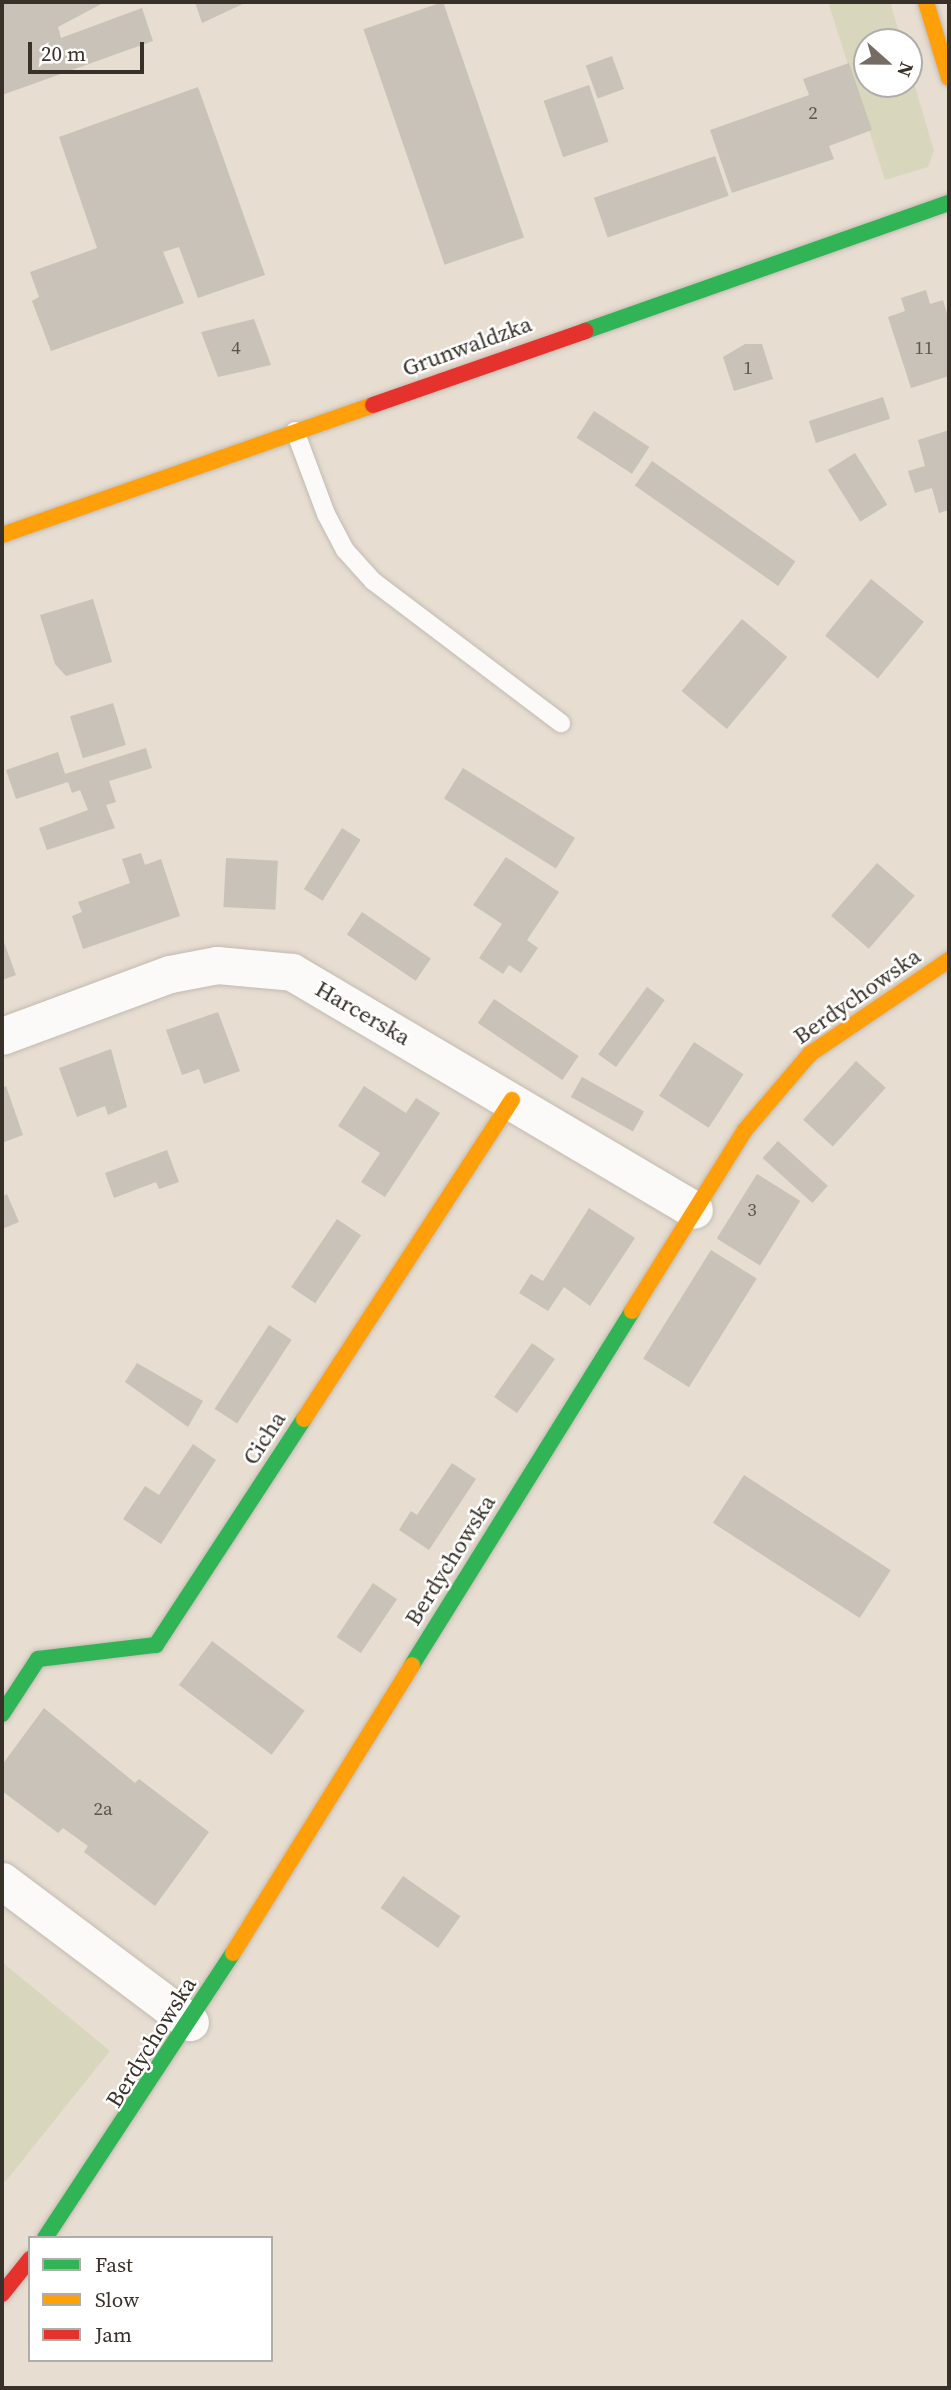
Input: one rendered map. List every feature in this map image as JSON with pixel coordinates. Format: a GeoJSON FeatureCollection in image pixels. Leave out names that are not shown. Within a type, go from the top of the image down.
{"type":"FeatureCollection","features":[{"type":"Feature","properties":{"kind":"street"},"geometry":{"type":"LineString","coordinates":[[926,2],[949,78]]}},
{"type":"Feature","properties":{"kind":"street","name":"Grunwaldzka"},"geometry":{"type":"LineString","coordinates":[[2,535],[949,203]]}},
{"type":"Feature","properties":{"kind":"street","name":"Berdychowska"},"geometry":{"type":"LineString","coordinates":[[47,2236],[190,2022],[694,1210],[772,1094],[810,1054],[949,960]]}},
{"type":"Feature","properties":{"kind":"street","name":"Harcerska"},"geometry":{"type":"LineString","coordinates":[[2,1036],[170,974],[257,965],[323,988],[694,1210]]}},
{"type":"Feature","properties":{"kind":"street","name":"Cicha"},"geometry":{"type":"LineString","coordinates":[[2,1714],[38,1659],[156,1645],[512,1100]]}},
{"type":"Feature","properties":{"kind":"street"},"geometry":{"type":"LineString","coordinates":[[2,1881],[190,2022]]}},
{"type":"Feature","properties":{"kind":"street"},"geometry":{"type":"LineString","coordinates":[[2,2294],[28,2262]]}},
{"type":"Feature","properties":{"kind":"lane"},"geometry":{"type":"LineString","coordinates":[[295,431],[326,514],[373,581],[561,723]]}},
{"type":"Feature","properties":{"kind":"shaded area"},"geometry":{"type":"Polygon","coordinates":[[[828,2],[890,2],[898,28],[853,28],[853,80],[828,2]]]}},
{"type":"Feature","properties":{"kind":"shaded area"},"geometry":{"type":"Polygon","coordinates":[[[859,98],[918,98],[934,151],[928,167],[885,180],[859,98]]]}},
{"type":"Feature","properties":{"kind":"shaded area"},"geometry":{"type":"Polygon","coordinates":[[[2,1962],[110,2051],[5,2182],[2,2179],[2,1962]]]}},
{"type":"Feature","properties":{"kind":"building"},"geometry":{"type":"Polygon","coordinates":[[[2,2],[105,2],[58,27],[61,38],[142,8],[153,41],[2,95],[2,2]]]}},
{"type":"Feature","properties":{"kind":"building"},"geometry":{"type":"Polygon","coordinates":[[[195,2],[247,2],[202,23],[195,2]]]}},
{"type":"Feature","properties":{"kind":"building"},"geometry":{"type":"Polygon","coordinates":[[[443,2],[524,237],[445,265],[364,29],[443,2]]]}},
{"type":"Feature","properties":{"kind":"building"},"geometry":{"type":"Polygon","coordinates":[[[612,56],[624,89],[598,98],[586,66],[612,56]]]}},
{"type":"Feature","properties":{"kind":"building"},"geometry":{"type":"Polygon","coordinates":[[[849,63],[853,75],[853,98],[861,98],[872,130],[829,146],[834,159],[732,193],[710,130],[809,95],[803,79],[849,63]]]}},
{"type":"Feature","properties":{"kind":"building"},"geometry":{"type":"Polygon","coordinates":[[[589,85],[609,142],[563,157],[544,101],[589,85]]]}},
{"type":"Feature","properties":{"kind":"building"},"geometry":{"type":"Polygon","coordinates":[[[198,87],[265,275],[198,298],[179,247],[163,252],[184,303],[51,351],[32,301],[39,297],[30,272],[97,248],[59,137],[198,87]]]}},
{"type":"Feature","properties":{"kind":"building"},"geometry":{"type":"Polygon","coordinates":[[[715,156],[729,196],[608,237],[594,198],[715,156]]]}},
{"type":"Feature","properties":{"kind":"building"},"geometry":{"type":"Polygon","coordinates":[[[926,290],[930,304],[943,300],[949,321],[949,376],[911,388],[888,317],[905,311],[901,298],[926,290]]]}},
{"type":"Feature","properties":{"kind":"building"},"geometry":{"type":"Polygon","coordinates":[[[254,319],[271,365],[218,377],[201,332],[254,319]]]}},
{"type":"Feature","properties":{"kind":"building"},"geometry":{"type":"Polygon","coordinates":[[[745,344],[762,344],[773,379],[734,391],[723,357],[745,344]]]}},
{"type":"Feature","properties":{"kind":"building"},"geometry":{"type":"Polygon","coordinates":[[[883,397],[890,419],[816,443],[809,421],[883,397]]]}},
{"type":"Feature","properties":{"kind":"building"},"geometry":{"type":"Polygon","coordinates":[[[594,411],[649,447],[632,474],[577,438],[594,411]]]}},
{"type":"Feature","properties":{"kind":"building"},"geometry":{"type":"Polygon","coordinates":[[[949,430],[949,510],[939,513],[932,488],[915,493],[908,471],[925,466],[918,440],[949,430]]]}},
{"type":"Feature","properties":{"kind":"building"},"geometry":{"type":"Polygon","coordinates":[[[855,453],[887,505],[860,522],[828,470],[855,453]]]}},
{"type":"Feature","properties":{"kind":"building"},"geometry":{"type":"Polygon","coordinates":[[[652,461],[795,561],[778,586],[635,486],[652,461]]]}},
{"type":"Feature","properties":{"kind":"building"},"geometry":{"type":"Polygon","coordinates":[[[871,579],[924,622],[878,679],[825,636],[871,579]]]}},
{"type":"Feature","properties":{"kind":"building"},"geometry":{"type":"Polygon","coordinates":[[[93,599],[112,662],[66,676],[55,664],[40,615],[93,599]]]}},
{"type":"Feature","properties":{"kind":"building"},"geometry":{"type":"Polygon","coordinates":[[[742,619],[787,657],[727,729],[682,691],[742,619]]]}},
{"type":"Feature","properties":{"kind":"building"},"geometry":{"type":"Polygon","coordinates":[[[113,703],[126,745],[83,758],[70,716],[113,703]]]}},
{"type":"Feature","properties":{"kind":"building"},"geometry":{"type":"Polygon","coordinates":[[[146,748],[152,768],[109,781],[116,802],[106,805],[115,828],[47,850],[39,828],[88,810],[80,790],[72,793],[68,782],[16,799],[6,770],[58,752],[65,774],[146,748]]]}},
{"type":"Feature","properties":{"kind":"building"},"geometry":{"type":"Polygon","coordinates":[[[463,768],[575,838],[556,868],[444,799],[463,768]]]}},
{"type":"Feature","properties":{"kind":"building"},"geometry":{"type":"Polygon","coordinates":[[[342,828],[361,840],[323,901],[304,889],[342,828]]]}},
{"type":"Feature","properties":{"kind":"building"},"geometry":{"type":"Polygon","coordinates":[[[141,853],[145,865],[161,859],[180,916],[83,949],[72,916],[82,912],[78,902],[130,883],[122,859],[141,853]]]}},
{"type":"Feature","properties":{"kind":"building"},"geometry":{"type":"Polygon","coordinates":[[[506,857],[559,892],[527,940],[538,948],[521,973],[509,965],[503,974],[479,958],[502,924],[473,905],[506,857]]]}},
{"type":"Feature","properties":{"kind":"building"},"geometry":{"type":"Polygon","coordinates":[[[226,858],[278,861],[275,910],[223,907],[226,858]]]}},
{"type":"Feature","properties":{"kind":"building"},"geometry":{"type":"Polygon","coordinates":[[[877,863],[915,896],[869,949],[831,916],[877,863]]]}},
{"type":"Feature","properties":{"kind":"building"},"geometry":{"type":"Polygon","coordinates":[[[362,912],[431,958],[416,981],[347,934],[362,912]]]}},
{"type":"Feature","properties":{"kind":"building"},"geometry":{"type":"Polygon","coordinates":[[[2,937],[16,975],[2,980],[2,937]]]}},
{"type":"Feature","properties":{"kind":"building"},"geometry":{"type":"Polygon","coordinates":[[[647,987],[665,1000],[616,1067],[598,1054],[647,987]]]}},
{"type":"Feature","properties":{"kind":"building"},"geometry":{"type":"Polygon","coordinates":[[[494,999],[579,1056],[562,1080],[478,1023],[494,999]]]}},
{"type":"Feature","properties":{"kind":"building"},"geometry":{"type":"Polygon","coordinates":[[[218,1012],[240,1071],[204,1084],[199,1069],[182,1075],[166,1030],[218,1012]]]}},
{"type":"Feature","properties":{"kind":"building"},"geometry":{"type":"Polygon","coordinates":[[[694,1042],[743,1074],[709,1128],[659,1096],[694,1042]]]}},
{"type":"Feature","properties":{"kind":"building"},"geometry":{"type":"Polygon","coordinates":[[[111,1049],[127,1107],[108,1115],[105,1106],[77,1117],[59,1068],[111,1049]]]}},
{"type":"Feature","properties":{"kind":"building"},"geometry":{"type":"Polygon","coordinates":[[[856,1061],[886,1088],[833,1146],[803,1120],[856,1061]]]}},
{"type":"Feature","properties":{"kind":"building"},"geometry":{"type":"Polygon","coordinates":[[[582,1077],[644,1111],[633,1132],[571,1097],[582,1077]]]}},
{"type":"Feature","properties":{"kind":"building"},"geometry":{"type":"Polygon","coordinates":[[[6,1086],[23,1135],[2,1143],[2,1088],[6,1086]]]}},
{"type":"Feature","properties":{"kind":"building"},"geometry":{"type":"Polygon","coordinates":[[[364,1086],[406,1113],[416,1098],[440,1113],[385,1197],[361,1182],[380,1153],[338,1126],[364,1086]]]}},
{"type":"Feature","properties":{"kind":"building"},"geometry":{"type":"Polygon","coordinates":[[[778,1141],[828,1186],[812,1203],[763,1158],[778,1141]]]}},
{"type":"Feature","properties":{"kind":"building"},"geometry":{"type":"Polygon","coordinates":[[[167,1150],[179,1182],[159,1189],[156,1182],[114,1198],[105,1173],[167,1150]]]}},
{"type":"Feature","properties":{"kind":"building"},"geometry":{"type":"Polygon","coordinates":[[[757,1174],[800,1201],[760,1265],[717,1238],[757,1174]]]}},
{"type":"Feature","properties":{"kind":"building"},"geometry":{"type":"Polygon","coordinates":[[[7,1194],[19,1222],[2,1229],[2,1197],[7,1194]]]}},
{"type":"Feature","properties":{"kind":"building"},"geometry":{"type":"Polygon","coordinates":[[[589,1208],[635,1238],[590,1306],[564,1287],[548,1311],[519,1293],[531,1274],[543,1281],[589,1208]]]}},
{"type":"Feature","properties":{"kind":"building"},"geometry":{"type":"Polygon","coordinates":[[[337,1219],[361,1235],[315,1303],[291,1287],[337,1219]]]}},
{"type":"Feature","properties":{"kind":"building"},"geometry":{"type":"Polygon","coordinates":[[[711,1250],[757,1279],[689,1387],[643,1359],[711,1250]]]}},
{"type":"Feature","properties":{"kind":"building"},"geometry":{"type":"Polygon","coordinates":[[[269,1325],[292,1340],[237,1424],[215,1409],[269,1325]]]}},
{"type":"Feature","properties":{"kind":"building"},"geometry":{"type":"Polygon","coordinates":[[[532,1343],[555,1359],[517,1413],[494,1397],[532,1343]]]}},
{"type":"Feature","properties":{"kind":"building"},"geometry":{"type":"Polygon","coordinates":[[[137,1363],[203,1401],[188,1427],[125,1382],[137,1363]]]}},
{"type":"Feature","properties":{"kind":"building"},"geometry":{"type":"Polygon","coordinates":[[[193,1444],[216,1460],[161,1544],[123,1519],[145,1486],[159,1495],[193,1444]]]}},
{"type":"Feature","properties":{"kind":"building"},"geometry":{"type":"Polygon","coordinates":[[[452,1463],[476,1479],[429,1550],[399,1530],[411,1511],[417,1515],[452,1463]]]}},
{"type":"Feature","properties":{"kind":"building"},"geometry":{"type":"Polygon","coordinates":[[[744,1475],[891,1570],[860,1618],[713,1523],[744,1475]]]}},
{"type":"Feature","properties":{"kind":"building"},"geometry":{"type":"Polygon","coordinates":[[[373,1583],[397,1599],[361,1653],[337,1637],[373,1583]]]}},
{"type":"Feature","properties":{"kind":"building"},"geometry":{"type":"Polygon","coordinates":[[[212,1641],[305,1711],[272,1755],[179,1685],[212,1641]]]}},
{"type":"Feature","properties":{"kind":"building"},"geometry":{"type":"Polygon","coordinates":[[[44,1708],[135,1783],[139,1779],[209,1832],[155,1906],[84,1852],[88,1846],[63,1828],[58,1833],[2,1791],[2,1765],[44,1708]]]}},
{"type":"Feature","properties":{"kind":"building"},"geometry":{"type":"Polygon","coordinates":[[[403,1876],[460,1916],[438,1948],[381,1908],[403,1876]]]}},
{"type":"Feature","properties":{"kind":"traffic: fast"},"geometry":{"type":"LineString","coordinates":[[585,331],[949,203]]}},
{"type":"Feature","properties":{"kind":"traffic: fast"},"geometry":{"type":"LineString","coordinates":[[412,1665],[632,1311]]}},
{"type":"Feature","properties":{"kind":"traffic: fast"},"geometry":{"type":"LineString","coordinates":[[2,1714],[38,1659],[156,1645],[304,1419]]}},
{"type":"Feature","properties":{"kind":"traffic: fast"},"geometry":{"type":"LineString","coordinates":[[46,2236],[233,1953]]}},
{"type":"Feature","properties":{"kind":"traffic: slow"},"geometry":{"type":"LineString","coordinates":[[926,2],[949,78]]}},
{"type":"Feature","properties":{"kind":"traffic: slow"},"geometry":{"type":"LineString","coordinates":[[2,535],[373,405]]}},
{"type":"Feature","properties":{"kind":"traffic: slow"},"geometry":{"type":"LineString","coordinates":[[632,1311],[745,1130],[810,1054],[949,960]]}},
{"type":"Feature","properties":{"kind":"traffic: slow"},"geometry":{"type":"LineString","coordinates":[[304,1419],[512,1100]]}},
{"type":"Feature","properties":{"kind":"traffic: slow"},"geometry":{"type":"LineString","coordinates":[[233,1953],[412,1665]]}},
{"type":"Feature","properties":{"kind":"traffic: jam"},"geometry":{"type":"LineString","coordinates":[[373,405],[585,331]]}},
{"type":"Feature","properties":{"kind":"traffic: jam"},"geometry":{"type":"LineString","coordinates":[[2,2294],[28,2262]]}}]}
